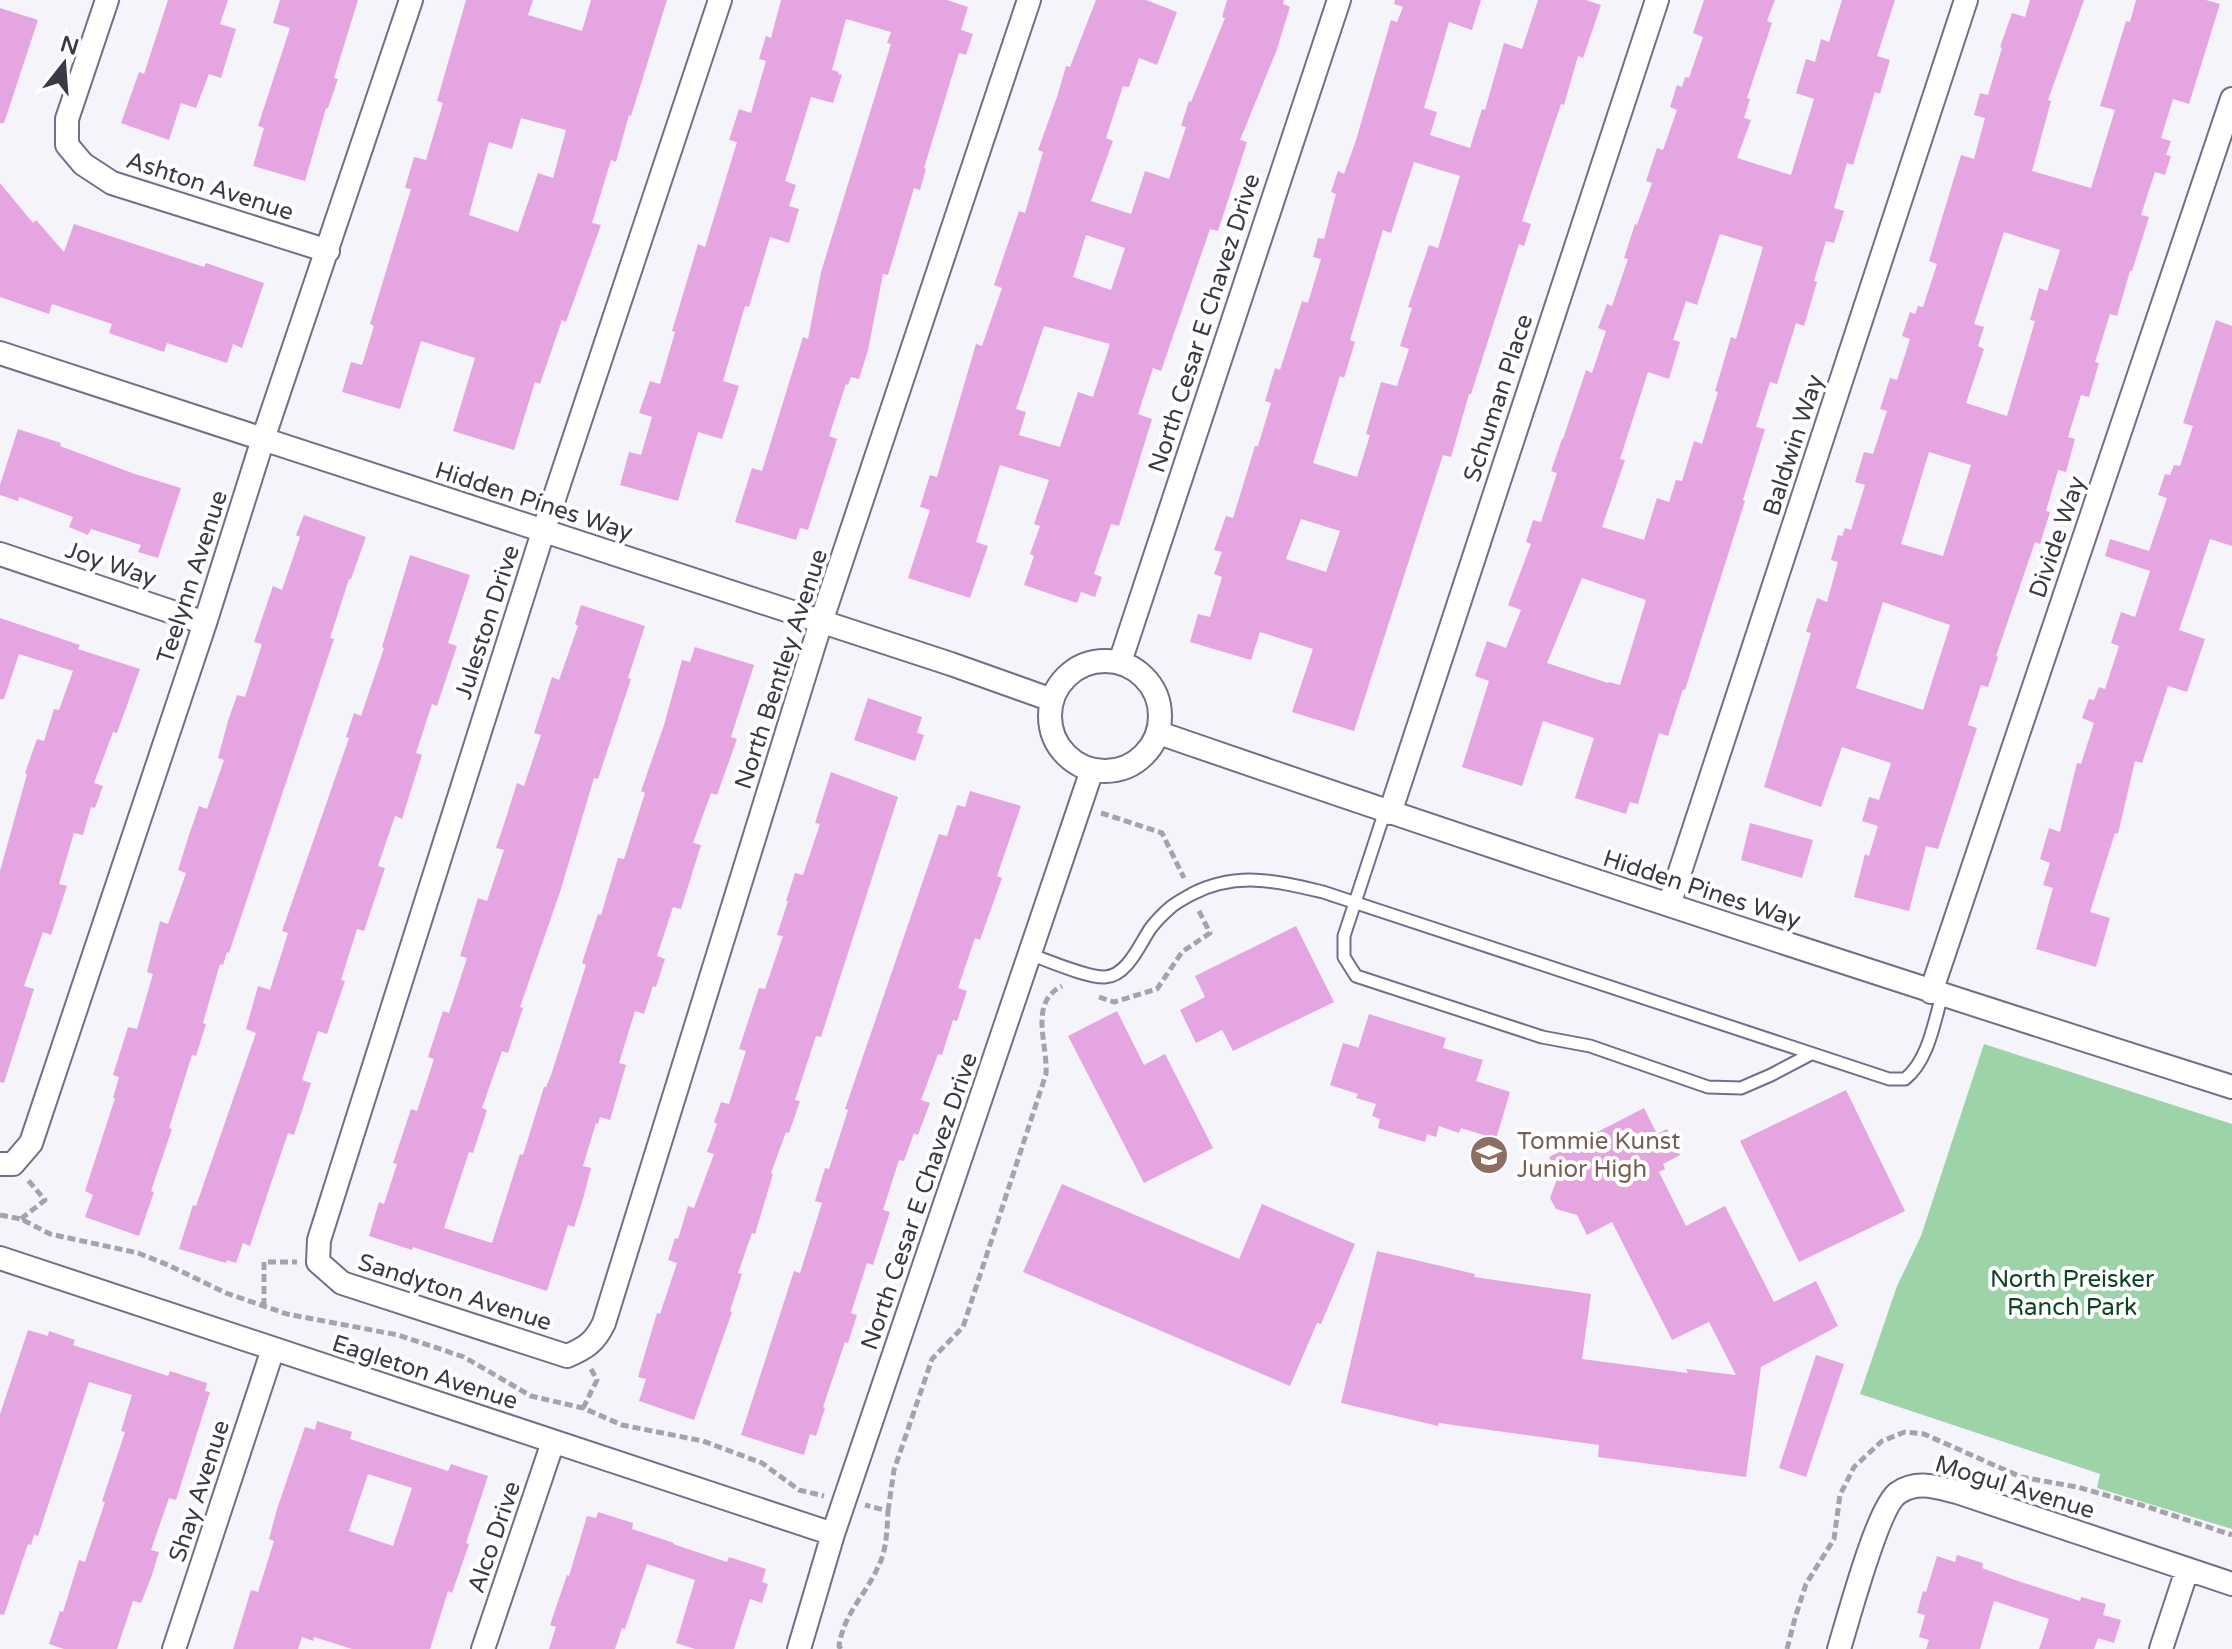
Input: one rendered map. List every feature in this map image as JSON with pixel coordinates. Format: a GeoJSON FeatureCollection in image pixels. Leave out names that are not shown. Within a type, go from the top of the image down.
{"type":"FeatureCollection","features":[{"type":"Feature","properties":{"kind":"street","name":"Ashton Avenue"},"geometry":{"type":"LineString","coordinates":[[107,0],[67,119],[67,145],[83,164],[112,183],[328,251]]}},
{"type":"Feature","properties":{"kind":"street","name":"Teelynn Avenue"},"geometry":{"type":"LineString","coordinates":[[7,1164],[31,1143],[411,0]]}},
{"type":"Feature","properties":{"kind":"street","name":"Juleston Drive"},"geometry":{"type":"LineString","coordinates":[[318,1262],[322,1229],[543,532],[720,0]]}},
{"type":"Feature","properties":{"kind":"street","name":"North Bentley Avenue"},"geometry":{"type":"LineString","coordinates":[[581,1350],[597,1338],[604,1323],[821,622],[1029,0]]}},
{"type":"Feature","properties":{"kind":"street","name":"North Cesar E Chavez Drive"},"geometry":{"type":"LineString","coordinates":[[1120,662],[1339,0]]}},
{"type":"Feature","properties":{"kind":"street","name":"Schuman Place"},"geometry":{"type":"LineString","coordinates":[[1387,812],[1657,0]]}},
{"type":"Feature","properties":{"kind":"street","name":"Baldwin Way"},"geometry":{"type":"LineString","coordinates":[[1669,905],[1966,0]]}},
{"type":"Feature","properties":{"kind":"street","name":"Divide Way"},"geometry":{"type":"LineString","coordinates":[[1937,993],[2232,99]]}},
{"type":"Feature","properties":{"kind":"street","name":"Hidden Pines Way"},"geometry":{"type":"LineString","coordinates":[[0,353],[951,664],[1052,700]]}},
{"type":"Feature","properties":{"kind":"street","name":"Joy Way"},"geometry":{"type":"LineString","coordinates":[[0,554],[205,623]]}},
{"type":"Feature","properties":{"kind":"street"},"geometry":{"type":"LineString","coordinates":[[1103,660],[1120,662],[1136,669],[1154,690],[1161,715],[1159,733],[1151,748],[1132,764],[1108,772],[1092,770],[1066,755],[1057,743],[1049,714],[1052,700],[1059,684],[1078,668],[1103,660]]}},
{"type":"Feature","properties":{"kind":"street","name":"Hidden Pines Way"},"geometry":{"type":"LineString","coordinates":[[1159,733],[1387,812],[2232,1087]]}},
{"type":"Feature","properties":{"kind":"street","name":"North Cesar E Chavez Drive"},"geometry":{"type":"LineString","coordinates":[[799,1649],[833,1534],[1092,770]]}},
{"type":"Feature","properties":{"kind":"street","name":"Eagleton Avenue"},"geometry":{"type":"LineString","coordinates":[[0,1258],[833,1534]]}},
{"type":"Feature","properties":{"kind":"street","name":"Sandyton Avenue"},"geometry":{"type":"LineString","coordinates":[[318,1262],[342,1283],[567,1356],[581,1350]]}},
{"type":"Feature","properties":{"kind":"street","name":"Shay Avenue"},"geometry":{"type":"LineString","coordinates":[[174,1649],[273,1349]]}},
{"type":"Feature","properties":{"kind":"street","name":"Alco Drive"},"geometry":{"type":"LineString","coordinates":[[483,1649],[553,1442]]}},
{"type":"Feature","properties":{"kind":"street","name":"Mogul Avenue"},"geometry":{"type":"LineString","coordinates":[[1839,1649],[1881,1517],[1896,1494],[1922,1483],[2232,1584]]}},
{"type":"Feature","properties":{"kind":"street"},"geometry":{"type":"LineString","coordinates":[[2161,1649],[2187,1570]]}},
{"type":"Feature","properties":{"kind":"lane"},"geometry":{"type":"LineString","coordinates":[[1387,812],[1343,945],[1344,957],[1356,976],[1542,1037],[1590,1046],[1708,1087],[1741,1088],[1811,1054]]}},
{"type":"Feature","properties":{"kind":"lane"},"geometry":{"type":"LineString","coordinates":[[1029,954],[1105,977],[1115,974],[1134,954],[1152,926],[1173,905],[1210,886],[1251,879],[1275,881],[1323,892],[1889,1079],[1905,1079],[1914,1072],[1922,1057],[1937,993]]}},
{"type":"Feature","properties":{"kind":"path"},"geometry":{"type":"LineString","coordinates":[[1088,994],[1114,1002],[1157,989],[1182,952],[1210,933],[1162,833],[1100,813]]}},
{"type":"Feature","properties":{"kind":"path"},"geometry":{"type":"LineString","coordinates":[[841,1649],[841,1630],[879,1566],[886,1543],[894,1470],[932,1359],[963,1327],[1046,1074],[1047,1060],[1040,1020],[1050,994],[1061,985],[1075,989]]}},
{"type":"Feature","properties":{"kind":"path"},"geometry":{"type":"LineString","coordinates":[[7,1164],[45,1200],[21,1219]]}},
{"type":"Feature","properties":{"kind":"path"},"geometry":{"type":"LineString","coordinates":[[0,1215],[21,1219],[50,1234],[138,1253],[226,1293],[287,1314],[398,1335],[464,1357],[531,1396],[583,1408],[622,1425],[703,1441],[762,1463],[799,1490],[888,1511]]}},
{"type":"Feature","properties":{"kind":"path"},"geometry":{"type":"LineString","coordinates":[[264,1306],[264,1262],[318,1262]]}},
{"type":"Feature","properties":{"kind":"path"},"geometry":{"type":"LineString","coordinates":[[581,1350],[597,1380],[583,1408]]}},
{"type":"Feature","properties":{"kind":"green space","name":"North Preisker Ranch Park"},"geometry":{"type":"Polygon","coordinates":[[[1984,1044],[2232,1124],[2232,1529],[2097,1488],[2100,1474],[1860,1394],[1897,1286],[1921,1236],[1984,1044]]]}},
{"type":"Feature","properties":{"kind":"building"},"geometry":{"type":"Polygon","coordinates":[[[168,0],[228,0],[220,24],[236,29],[221,78],[209,74],[196,108],[181,103],[169,140],[121,123],[139,72],[144,74],[168,0]]]}},
{"type":"Feature","properties":{"kind":"building"},"geometry":{"type":"Polygon","coordinates":[[[280,0],[358,0],[334,78],[338,79],[326,108],[305,181],[253,166],[264,128],[258,126],[290,28],[273,23],[280,0]]]}},
{"type":"Feature","properties":{"kind":"building"},"geometry":{"type":"Polygon","coordinates":[[[466,0],[533,0],[528,15],[582,31],[591,0],[667,0],[616,162],[611,160],[592,223],[601,225],[540,384],[535,382],[514,450],[453,431],[475,358],[421,341],[400,409],[342,392],[351,362],[362,365],[374,326],[370,324],[411,189],[405,188],[414,157],[426,160],[443,103],[437,101],[466,0]],[[521,118],[512,149],[489,142],[469,215],[518,232],[538,173],[553,178],[566,130],[521,118]]]}},
{"type":"Feature","properties":{"kind":"building"},"geometry":{"type":"Polygon","coordinates":[[[781,0],[947,0],[968,7],[961,30],[973,34],[966,55],[959,53],[920,190],[914,188],[888,275],[883,274],[859,379],[851,377],[846,384],[829,436],[837,439],[808,530],[800,528],[796,540],[735,522],[752,468],[762,471],[803,337],[808,339],[821,272],[891,44],[887,43],[891,32],[846,19],[832,70],[842,75],[833,103],[811,97],[785,181],[796,185],[789,206],[799,209],[789,243],[770,237],[749,307],[745,306],[723,381],[739,386],[722,439],[698,432],[678,501],[620,485],[629,452],[641,455],[652,417],[639,413],[650,381],[660,384],[698,244],[705,247],[737,142],[729,140],[739,109],[751,113],[766,61],[759,59],[766,36],[771,38],[781,0]]]}},
{"type":"Feature","properties":{"kind":"building"},"geometry":{"type":"Polygon","coordinates":[[[1096,0],[1146,0],[1177,12],[1157,65],[1139,58],[1129,87],[1123,86],[1106,138],[1113,141],[1091,201],[1131,214],[1145,171],[1169,179],[1186,127],[1181,126],[1189,101],[1225,18],[1222,17],[1227,0],[1284,0],[1283,4],[1290,7],[1276,52],[1240,140],[1247,142],[1218,231],[1210,229],[1161,371],[1153,368],[1138,414],[1152,419],[1119,526],[1111,524],[1094,574],[1102,577],[1095,597],[1081,592],[1077,603],[1024,585],[1040,526],[1034,524],[1049,480],[1000,465],[976,542],[988,546],[970,598],[908,578],[930,510],[920,507],[930,475],[937,477],[976,344],[982,346],[1002,288],[994,285],[1019,211],[1025,213],[1043,152],[1038,150],[1066,66],[1070,67],[1096,0]],[[1086,235],[1073,277],[1111,290],[1125,248],[1086,235]],[[1044,326],[1016,409],[1026,412],[1019,435],[1060,447],[1078,392],[1093,397],[1110,344],[1044,326]]]}},
{"type":"Feature","properties":{"kind":"building"},"geometry":{"type":"Polygon","coordinates":[[[1395,0],[1481,0],[1472,30],[1449,22],[1424,108],[1437,112],[1430,135],[1470,148],[1482,109],[1485,110],[1504,43],[1522,49],[1538,0],[1586,0],[1601,5],[1583,58],[1578,56],[1564,105],[1561,104],[1522,221],[1531,224],[1524,246],[1519,244],[1451,457],[1443,455],[1354,731],[1292,712],[1313,649],[1260,632],[1251,660],[1190,642],[1198,614],[1210,617],[1222,577],[1214,574],[1222,552],[1214,550],[1226,516],[1233,518],[1255,446],[1258,446],[1271,403],[1265,401],[1275,368],[1280,370],[1302,301],[1308,303],[1321,259],[1313,257],[1318,238],[1324,239],[1336,194],[1331,192],[1338,171],[1344,174],[1356,140],[1391,20],[1397,22],[1403,7],[1394,4],[1395,0]],[[1414,162],[1391,233],[1383,230],[1350,340],[1355,342],[1344,378],[1340,376],[1313,463],[1357,477],[1381,382],[1397,386],[1409,349],[1400,346],[1412,308],[1408,307],[1429,245],[1438,248],[1460,176],[1414,162]],[[1301,519],[1286,559],[1326,572],[1340,531],[1301,519]]]}},
{"type":"Feature","properties":{"kind":"building"},"geometry":{"type":"Polygon","coordinates":[[[1704,0],[1775,0],[1767,21],[1772,23],[1747,98],[1750,99],[1744,118],[1751,120],[1737,158],[1791,175],[1814,99],[1796,93],[1806,59],[1815,62],[1821,39],[1829,42],[1842,0],[1895,0],[1877,56],[1890,60],[1880,94],[1875,92],[1853,165],[1847,163],[1834,208],[1844,211],[1834,243],[1826,241],[1804,326],[1796,323],[1777,384],[1770,382],[1756,427],[1765,429],[1685,690],[1668,736],[1659,733],[1638,804],[1630,802],[1626,814],[1575,798],[1594,738],[1543,721],[1522,786],[1462,767],[1489,681],[1475,676],[1487,641],[1506,648],[1521,610],[1508,605],[1531,544],[1526,542],[1533,520],[1541,522],[1557,473],[1551,471],[1586,370],[1592,373],[1606,331],[1598,328],[1607,304],[1612,306],[1628,259],[1624,258],[1652,183],[1646,181],[1657,148],[1663,150],[1677,110],[1670,107],[1677,85],[1682,87],[1685,77],[1689,78],[1703,37],[1693,33],[1704,0]],[[1720,234],[1697,305],[1686,301],[1673,340],[1680,342],[1669,379],[1648,372],[1620,459],[1625,460],[1602,527],[1644,540],[1657,498],[1669,502],[1676,480],[1682,481],[1694,441],[1702,444],[1731,337],[1736,339],[1763,247],[1720,234]],[[1582,578],[1547,663],[1620,685],[1646,600],[1582,578]]]}},
{"type":"Feature","properties":{"kind":"building"},"geometry":{"type":"Polygon","coordinates":[[[2030,0],[2084,0],[2048,100],[2051,101],[2032,171],[2091,188],[2115,110],[2100,106],[2126,21],[2130,22],[2136,0],[2206,0],[2220,4],[2189,104],[2173,99],[2161,138],[2171,141],[2166,155],[2171,156],[2165,175],[2155,172],[2141,215],[2149,217],[2132,271],[2117,316],[2110,314],[2095,362],[2099,363],[2089,397],[2081,395],[2068,437],[2075,439],[2066,472],[2058,470],[2040,544],[2035,542],[1988,687],[1981,685],[1968,725],[1977,728],[1938,849],[1926,846],[1909,911],[1854,897],[1865,854],[1869,856],[1878,826],[1862,821],[1869,797],[1879,800],[1891,763],[1842,747],[1821,807],[1764,787],[1811,633],[1806,632],[1817,598],[1827,602],[1838,562],[1831,560],[1838,535],[1842,536],[1845,528],[1851,530],[1865,485],[1855,482],[1864,452],[1873,454],[1887,411],[1880,409],[1890,378],[1897,380],[1910,339],[1902,336],[1910,312],[1915,314],[1918,306],[1923,307],[1937,264],[1929,261],[1961,155],[1974,159],[1985,118],[1974,115],[1980,93],[1988,95],[2012,13],[2025,17],[2030,0]],[[2004,232],[1974,324],[1984,327],[1978,346],[1984,349],[1966,403],[2007,416],[2035,321],[2030,320],[2039,288],[2047,291],[2060,250],[2004,232]],[[1929,452],[1901,544],[1943,556],[1971,465],[1929,452]],[[1883,602],[1856,688],[1923,710],[1950,625],[1883,602]]]}},
{"type":"Feature","properties":{"kind":"building"},"geometry":{"type":"Polygon","coordinates":[[[0,8],[38,20],[4,123],[0,123],[0,8]]]}},
{"type":"Feature","properties":{"kind":"building"},"geometry":{"type":"Polygon","coordinates":[[[0,183],[33,223],[36,220],[64,252],[74,224],[204,267],[206,263],[264,283],[242,348],[233,344],[227,363],[167,343],[164,352],[109,333],[112,324],[52,304],[49,314],[0,297],[0,183]]]}},
{"type":"Feature","properties":{"kind":"building"},"geometry":{"type":"Polygon","coordinates":[[[2216,320],[2232,326],[2232,546],[2210,539],[2179,630],[2205,639],[2187,692],[2168,686],[2142,763],[2135,761],[2118,834],[2115,833],[2090,912],[2110,918],[2096,967],[2036,949],[2053,888],[2043,885],[2050,863],[2040,859],[2049,828],[2060,832],[2077,763],[2081,764],[2094,723],[2082,718],[2089,699],[2094,700],[2099,687],[2105,689],[2119,646],[2111,643],[2121,612],[2135,617],[2150,571],[2105,556],[2110,539],[2149,551],[2167,498],[2158,495],[2165,474],[2170,475],[2174,465],[2180,466],[2193,426],[2183,423],[2216,320]]]}},
{"type":"Feature","properties":{"kind":"building"},"geometry":{"type":"Polygon","coordinates":[[[18,429],[135,474],[181,488],[158,558],[138,552],[141,545],[91,529],[88,535],[69,527],[73,517],[19,497],[18,501],[0,495],[0,485],[18,429]]]}},
{"type":"Feature","properties":{"kind":"building"},"geometry":{"type":"Polygon","coordinates":[[[304,515],[366,537],[349,579],[330,638],[334,639],[229,953],[223,965],[220,964],[203,1023],[206,1024],[196,1056],[192,1055],[139,1236],[85,1217],[93,1195],[85,1191],[115,1098],[119,1077],[113,1075],[128,1027],[137,1029],[153,974],[147,972],[160,921],[168,924],[186,873],[178,870],[189,835],[199,806],[207,809],[224,760],[218,758],[228,721],[237,695],[245,697],[262,644],[254,642],[273,586],[282,590],[304,515]]]}},
{"type":"Feature","properties":{"kind":"building"},"geometry":{"type":"Polygon","coordinates":[[[410,555],[470,575],[448,643],[457,646],[437,706],[432,704],[416,753],[422,755],[402,819],[395,816],[378,866],[385,868],[364,931],[357,929],[341,980],[345,981],[327,1034],[318,1031],[302,1080],[311,1083],[294,1135],[288,1133],[250,1246],[243,1243],[236,1263],[227,1260],[226,1263],[179,1249],[256,1033],[246,1029],[258,986],[270,990],[288,933],[282,931],[349,738],[346,737],[354,713],[361,716],[410,555]]]}},
{"type":"Feature","properties":{"kind":"building"},"geometry":{"type":"Polygon","coordinates":[[[581,605],[645,626],[628,678],[631,679],[598,779],[594,778],[508,1053],[502,1051],[482,1108],[487,1110],[473,1153],[469,1152],[444,1228],[492,1243],[520,1154],[523,1155],[544,1087],[551,1075],[586,965],[582,963],[598,914],[601,915],[618,858],[624,859],[645,793],[641,791],[682,660],[690,662],[695,647],[754,665],[731,737],[737,739],[717,795],[711,793],[693,843],[701,845],[681,909],[673,907],[657,956],[665,959],[656,987],[653,986],[644,1014],[635,1011],[619,1063],[626,1065],[610,1120],[600,1117],[596,1123],[583,1166],[591,1168],[583,1199],[574,1227],[568,1225],[547,1291],[413,1247],[412,1250],[369,1236],[379,1202],[384,1204],[397,1164],[393,1163],[411,1109],[417,1111],[434,1059],[428,1057],[443,1011],[449,1013],[467,958],[460,956],[478,898],[487,901],[504,850],[496,848],[517,783],[524,786],[541,735],[534,733],[552,677],[559,680],[578,626],[575,624],[581,605]]]}},
{"type":"Feature","properties":{"kind":"building"},"geometry":{"type":"Polygon","coordinates":[[[0,618],[80,645],[78,649],[140,669],[117,733],[113,732],[94,783],[103,786],[95,808],[91,807],[83,835],[74,833],[59,884],[67,886],[51,935],[43,932],[24,986],[34,989],[4,1083],[0,1082],[0,871],[37,739],[44,741],[54,709],[59,710],[73,671],[19,654],[4,699],[0,699],[0,618]]]}},
{"type":"Feature","properties":{"kind":"building"},"geometry":{"type":"Polygon","coordinates":[[[868,698],[922,717],[917,733],[924,735],[915,761],[854,740],[868,698]]]}},
{"type":"Feature","properties":{"kind":"building"},"geometry":{"type":"Polygon","coordinates":[[[831,772],[898,797],[821,1037],[816,1036],[795,1100],[800,1101],[771,1173],[755,1234],[752,1233],[738,1273],[742,1274],[732,1312],[694,1420],[639,1401],[646,1379],[638,1377],[657,1313],[660,1314],[677,1263],[668,1260],[675,1238],[678,1239],[688,1206],[694,1208],[714,1154],[707,1152],[717,1124],[714,1122],[721,1102],[729,1104],[746,1051],[739,1049],[759,988],[765,989],[783,936],[777,935],[786,901],[795,873],[803,875],[820,824],[815,823],[831,772]]]}},
{"type":"Feature","properties":{"kind":"building"},"geometry":{"type":"Polygon","coordinates":[[[970,791],[1021,806],[997,876],[1002,878],[980,940],[975,938],[958,988],[967,991],[957,1021],[953,1020],[942,1055],[938,1054],[921,1100],[930,1103],[904,1161],[899,1160],[883,1210],[890,1212],[873,1265],[867,1263],[851,1313],[857,1315],[848,1343],[845,1342],[816,1436],[810,1434],[804,1455],[741,1435],[794,1271],[800,1273],[822,1203],[815,1201],[825,1168],[829,1169],[848,1110],[845,1109],[939,834],[947,836],[957,805],[965,807],[970,791]]]}},
{"type":"Feature","properties":{"kind":"building"},"geometry":{"type":"Polygon","coordinates":[[[1750,823],[1813,840],[1802,878],[1741,860],[1750,823]]]}},
{"type":"Feature","properties":{"kind":"building"},"geometry":{"type":"Polygon","coordinates":[[[1296,926],[1334,1002],[1233,1051],[1222,1030],[1196,1043],[1180,1010],[1205,997],[1195,976],[1296,926]]]}},
{"type":"Feature","properties":{"kind":"building"},"geometry":{"type":"Polygon","coordinates":[[[1117,1011],[1144,1065],[1165,1054],[1213,1148],[1144,1183],[1068,1036],[1117,1011]]]}},
{"type":"Feature","properties":{"kind":"building"},"geometry":{"type":"Polygon","coordinates":[[[1369,1014],[1446,1038],[1443,1048],[1483,1060],[1476,1081],[1510,1092],[1496,1139],[1461,1128],[1459,1133],[1439,1126],[1436,1137],[1427,1134],[1425,1142],[1378,1128],[1380,1119],[1372,1116],[1376,1104],[1330,1085],[1343,1043],[1358,1049],[1369,1014]]]}},
{"type":"Feature","properties":{"kind":"building"},"geometry":{"type":"Polygon","coordinates":[[[1846,1090],[1905,1211],[1799,1262],[1740,1141],[1846,1090]]]}},
{"type":"Feature","properties":{"kind":"building"},"geometry":{"type":"Polygon","coordinates":[[[1644,1108],[1657,1134],[1667,1129],[1680,1155],[1663,1164],[1665,1169],[1659,1172],[1686,1226],[1725,1206],[1774,1302],[1816,1281],[1838,1326],[1761,1367],[1746,1477],[1598,1457],[1599,1445],[1439,1423],[1438,1426],[1341,1403],[1377,1251],[1475,1274],[1474,1277],[1591,1294],[1582,1359],[1688,1373],[1686,1369],[1736,1375],[1709,1322],[1672,1340],[1612,1222],[1587,1235],[1577,1215],[1556,1209],[1550,1198],[1558,1176],[1549,1157],[1644,1108]]]}},
{"type":"Feature","properties":{"kind":"building"},"geometry":{"type":"Polygon","coordinates":[[[1062,1184],[1239,1259],[1262,1204],[1355,1244],[1290,1386],[1023,1272],[1062,1184]]]}},
{"type":"Feature","properties":{"kind":"building"},"geometry":{"type":"Polygon","coordinates":[[[28,1330],[48,1336],[49,1331],[75,1340],[73,1345],[168,1376],[170,1371],[207,1383],[205,1391],[210,1392],[176,1500],[169,1498],[151,1550],[159,1552],[152,1575],[141,1603],[133,1601],[117,1649],[64,1649],[49,1644],[60,1611],[63,1612],[79,1560],[85,1562],[105,1502],[102,1501],[125,1432],[121,1431],[132,1395],[89,1382],[38,1536],[34,1535],[31,1545],[28,1544],[4,1615],[0,1614],[0,1414],[28,1330]]]}},
{"type":"Feature","properties":{"kind":"building"},"geometry":{"type":"Polygon","coordinates":[[[1816,1355],[1844,1364],[1806,1477],[1779,1468],[1816,1355]]]}},
{"type":"Feature","properties":{"kind":"building"},"geometry":{"type":"Polygon","coordinates":[[[317,1421],[352,1432],[350,1439],[448,1471],[451,1464],[488,1476],[466,1543],[469,1544],[452,1593],[448,1591],[430,1649],[352,1649],[314,1637],[313,1641],[302,1637],[298,1649],[233,1649],[251,1590],[258,1592],[274,1541],[269,1539],[277,1509],[305,1427],[315,1430],[317,1421]],[[368,1474],[349,1531],[393,1546],[412,1488],[368,1474]]]}},
{"type":"Feature","properties":{"kind":"building"},"geometry":{"type":"Polygon","coordinates":[[[598,1512],[633,1523],[632,1529],[673,1544],[727,1562],[729,1557],[766,1569],[762,1582],[768,1584],[762,1603],[750,1599],[734,1649],[695,1649],[676,1643],[695,1580],[647,1564],[615,1649],[549,1649],[556,1627],[550,1625],[587,1516],[596,1518],[598,1512]]]}},
{"type":"Feature","properties":{"kind":"building"},"geometry":{"type":"Polygon","coordinates":[[[1957,1555],[1983,1563],[1982,1568],[2018,1581],[2080,1601],[2081,1597],[2106,1604],[2103,1615],[2121,1620],[2114,1643],[2098,1638],[2094,1649],[2039,1649],[2049,1619],[1994,1601],[1980,1649],[1926,1649],[1929,1640],[1919,1637],[1925,1615],[1917,1613],[1923,1591],[1926,1592],[1937,1556],[1955,1562],[1957,1555]]]}},
{"type":"Feature","properties":{"kind":"place","name":"Tommie Kunst Junior High"},"geometry":{"type":"Point","coordinates":[1489,1155]}}]}
